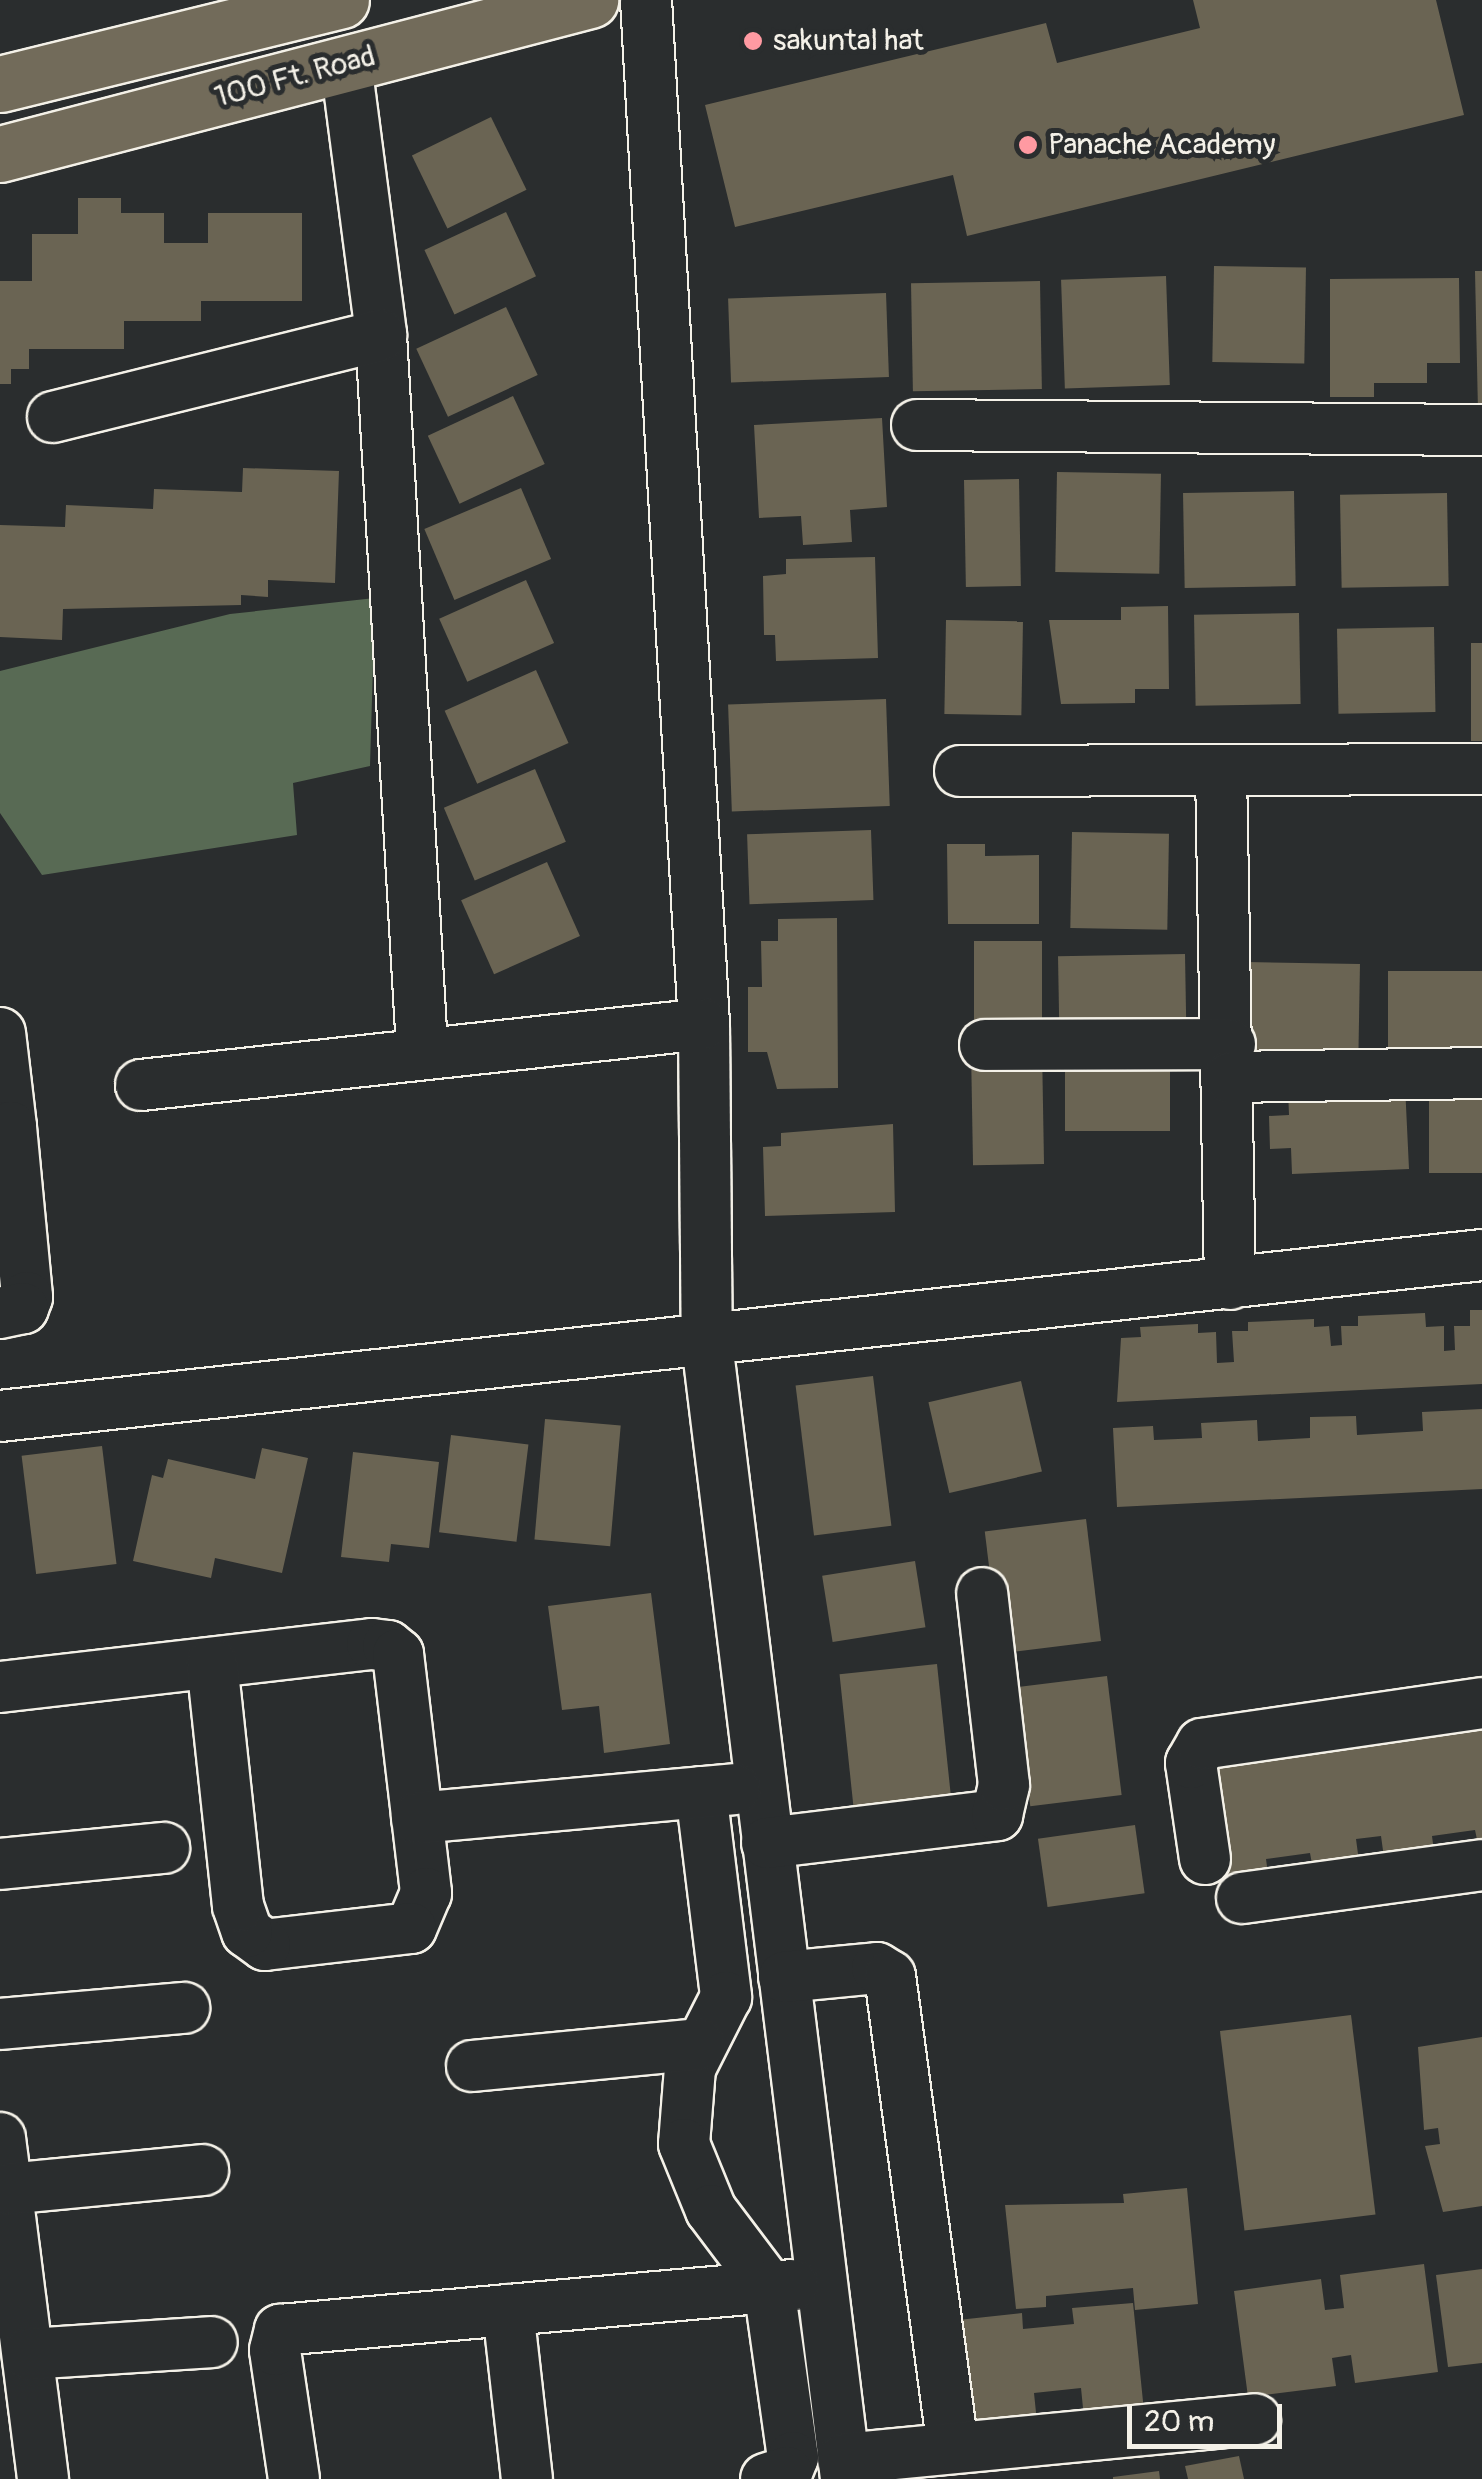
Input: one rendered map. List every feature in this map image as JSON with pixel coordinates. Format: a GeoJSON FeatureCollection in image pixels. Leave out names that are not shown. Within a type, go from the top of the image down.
{"type":"FeatureCollection","features":[{"type":"Feature","properties":{"kind":"main road"},"geometry":{"type":"LineString","coordinates":[[0,84],[341,0]]}},
{"type":"Feature","properties":{"kind":"main road","name":"100 Ft. Road"},"geometry":{"type":"LineString","coordinates":[[0,154],[590,0]]}},
{"type":"Feature","properties":{"kind":"street"},"geometry":{"type":"LineString","coordinates":[[646,0],[704,1024],[706,1342],[845,2469],[953,2448],[1255,2419]]}},
{"type":"Feature","properties":{"kind":"street"},"geometry":{"type":"LineString","coordinates":[[346,64],[381,335],[422,1049]]}},
{"type":"Feature","properties":{"kind":"street"},"geometry":{"type":"LineString","coordinates":[[53,417],[381,335]]}},
{"type":"Feature","properties":{"kind":"street"},"geometry":{"type":"LineString","coordinates":[[917,426],[1482,430]]}},
{"type":"Feature","properties":{"kind":"street"},"geometry":{"type":"LineString","coordinates":[[960,771],[1482,769]]}},
{"type":"Feature","properties":{"kind":"street"},"geometry":{"type":"LineString","coordinates":[[1221,770],[1230,1060],[1230,1284]]}},
{"type":"Feature","properties":{"kind":"street"},"geometry":{"type":"LineString","coordinates":[[142,1084],[422,1049],[704,1024]]}},
{"type":"Feature","properties":{"kind":"street"},"geometry":{"type":"LineString","coordinates":[[0,1033],[5,1128],[27,1298],[23,1308],[0,1314]]}},
{"type":"Feature","properties":{"kind":"street"},"geometry":{"type":"LineString","coordinates":[[985,1044],[1482,1074]]}},
{"type":"Feature","properties":{"kind":"street"},"geometry":{"type":"LineString","coordinates":[[0,1416],[1482,1255]]}},
{"type":"Feature","properties":{"kind":"street"},"geometry":{"type":"LineString","coordinates":[[767,1843],[997,1815],[1004,1785],[982,1593]]}},
{"type":"Feature","properties":{"kind":"street"},"geometry":{"type":"LineString","coordinates":[[0,1687],[212,1663],[388,1646],[398,1654],[426,1893],[411,1928],[265,1944],[247,1932],[238,1906],[212,1663]]}},
{"type":"Feature","properties":{"kind":"street"},"geometry":{"type":"LineString","coordinates":[[1205,1858],[1192,1763],[1202,1744],[1482,1703]]}},
{"type":"Feature","properties":{"kind":"street"},"geometry":{"type":"LineString","coordinates":[[417,1818],[761,1787]]}},
{"type":"Feature","properties":{"kind":"street"},"geometry":{"type":"LineString","coordinates":[[701,1792],[726,1996],[699,2044],[683,2100],[692,2172],[769,2287],[792,2457],[787,2472],[766,2479]]}},
{"type":"Feature","properties":{"kind":"street"},"geometry":{"type":"LineString","coordinates":[[0,1864],[164,1848]]}},
{"type":"Feature","properties":{"kind":"street"},"geometry":{"type":"LineString","coordinates":[[1242,1898],[1482,1864]]}},
{"type":"Feature","properties":{"kind":"street"},"geometry":{"type":"LineString","coordinates":[[726,1996],[877,1968],[890,1976],[953,2448]]}},
{"type":"Feature","properties":{"kind":"street"},"geometry":{"type":"LineString","coordinates":[[0,2024],[184,2008]]}},
{"type":"Feature","properties":{"kind":"street"},"geometry":{"type":"LineString","coordinates":[[472,2066],[699,2044]]}},
{"type":"Feature","properties":{"kind":"street"},"geometry":{"type":"LineString","coordinates":[[0,2138],[43,2479]]}},
{"type":"Feature","properties":{"kind":"street"},"geometry":{"type":"LineString","coordinates":[[7,2189],[203,2170]]}},
{"type":"Feature","properties":{"kind":"street"},"geometry":{"type":"LineString","coordinates":[[294,2479],[276,2350],[280,2330],[820,2284]]}},
{"type":"Feature","properties":{"kind":"street"},"geometry":{"type":"LineString","coordinates":[[508,2310],[527,2479]]}},
{"type":"Feature","properties":{"kind":"street"},"geometry":{"type":"LineString","coordinates":[[28,2354],[212,2342]]}},
{"type":"Feature","properties":{"kind":"green space"},"geometry":{"type":"Polygon","coordinates":[[[375,598],[370,766],[293,783],[297,835],[42,875],[0,813],[0,671],[230,614],[375,598]]]}},
{"type":"Feature","properties":{"kind":"building","name":"Panache Academy"},"geometry":{"type":"Polygon","coordinates":[[[1193,0],[1436,0],[1464,115],[967,236],[953,175],[735,227],[705,105],[1046,23],[1057,63],[1200,28],[1193,0]]]}},
{"type":"Feature","properties":{"kind":"building"},"geometry":{"type":"Polygon","coordinates":[[[491,117],[527,190],[447,228],[412,156],[491,117]]]}},
{"type":"Feature","properties":{"kind":"building"},"geometry":{"type":"Polygon","coordinates":[[[78,198],[121,198],[121,213],[164,213],[164,243],[208,243],[208,213],[302,213],[302,301],[201,301],[201,321],[124,321],[124,349],[29,349],[29,369],[11,369],[11,384],[0,384],[0,281],[32,281],[32,234],[78,234],[78,198]]]}},
{"type":"Feature","properties":{"kind":"building"},"geometry":{"type":"Polygon","coordinates":[[[506,212],[536,276],[454,314],[424,250],[506,212]]]}},
{"type":"Feature","properties":{"kind":"building"},"geometry":{"type":"Polygon","coordinates":[[[1214,266],[1306,268],[1304,364],[1212,362],[1214,266]]]}},
{"type":"Feature","properties":{"kind":"building"},"geometry":{"type":"Polygon","coordinates":[[[1475,271],[1482,271],[1482,412],[1478,412],[1475,271]]]}},
{"type":"Feature","properties":{"kind":"building"},"geometry":{"type":"Polygon","coordinates":[[[1166,276],[1170,385],[1065,389],[1061,280],[1166,276]]]}},
{"type":"Feature","properties":{"kind":"building"},"geometry":{"type":"Polygon","coordinates":[[[1459,278],[1460,363],[1427,363],[1427,383],[1374,383],[1374,397],[1330,397],[1330,279],[1459,278]]]}},
{"type":"Feature","properties":{"kind":"building"},"geometry":{"type":"Polygon","coordinates":[[[1040,281],[1042,389],[913,391],[911,283],[1040,281]]]}},
{"type":"Feature","properties":{"kind":"building"},"geometry":{"type":"Polygon","coordinates":[[[886,293],[889,377],[731,382],[728,299],[886,293]]]}},
{"type":"Feature","properties":{"kind":"building"},"geometry":{"type":"Polygon","coordinates":[[[506,307],[538,375],[448,417],[416,349],[506,307]]]}},
{"type":"Feature","properties":{"kind":"building"},"geometry":{"type":"Polygon","coordinates":[[[513,396],[545,464],[460,504],[428,436],[513,396]]]}},
{"type":"Feature","properties":{"kind":"building"},"geometry":{"type":"Polygon","coordinates":[[[882,418],[887,507],[850,510],[852,542],[803,545],[801,516],[759,518],[754,425],[882,418]]]}},
{"type":"Feature","properties":{"kind":"building"},"geometry":{"type":"Polygon","coordinates":[[[243,468],[339,471],[335,583],[268,580],[268,597],[241,595],[241,605],[63,609],[62,640],[0,637],[0,525],[65,527],[66,505],[153,509],[154,489],[242,492],[243,468]]]}},
{"type":"Feature","properties":{"kind":"building"},"geometry":{"type":"Polygon","coordinates":[[[1057,472],[1161,474],[1159,574],[1055,572],[1057,472]]]}},
{"type":"Feature","properties":{"kind":"building"},"geometry":{"type":"Polygon","coordinates":[[[1019,479],[1021,586],[966,587],[964,480],[1019,479]]]}},
{"type":"Feature","properties":{"kind":"building"},"geometry":{"type":"Polygon","coordinates":[[[521,488],[551,559],[454,600],[424,529],[521,488]]]}},
{"type":"Feature","properties":{"kind":"building"},"geometry":{"type":"Polygon","coordinates":[[[1294,491],[1296,586],[1185,588],[1183,493],[1294,491]]]}},
{"type":"Feature","properties":{"kind":"building"},"geometry":{"type":"Polygon","coordinates":[[[1447,493],[1449,586],[1342,588],[1340,495],[1447,493]]]}},
{"type":"Feature","properties":{"kind":"building"},"geometry":{"type":"Polygon","coordinates":[[[875,557],[878,658],[776,661],[775,635],[764,635],[763,576],[786,574],[786,559],[875,557]]]}},
{"type":"Feature","properties":{"kind":"building"},"geometry":{"type":"Polygon","coordinates":[[[526,580],[554,643],[467,682],[439,619],[526,580]]]}},
{"type":"Feature","properties":{"kind":"building"},"geometry":{"type":"Polygon","coordinates":[[[1168,606],[1169,689],[1135,689],[1135,703],[1061,704],[1049,620],[1121,620],[1121,607],[1168,606]]]}},
{"type":"Feature","properties":{"kind":"building"},"geometry":{"type":"Polygon","coordinates":[[[1299,613],[1301,704],[1196,706],[1194,615],[1299,613]]]}},
{"type":"Feature","properties":{"kind":"building"},"geometry":{"type":"Polygon","coordinates":[[[946,620],[1023,621],[1021,715],[944,714],[946,620]]]}},
{"type":"Feature","properties":{"kind":"building"},"geometry":{"type":"Polygon","coordinates":[[[1434,627],[1435,712],[1338,714],[1337,629],[1434,627]]]}},
{"type":"Feature","properties":{"kind":"building"},"geometry":{"type":"Polygon","coordinates":[[[1471,643],[1482,643],[1482,741],[1471,741],[1471,643]]]}},
{"type":"Feature","properties":{"kind":"building"},"geometry":{"type":"Polygon","coordinates":[[[536,670],[569,743],[477,784],[445,711],[536,670]]]}},
{"type":"Feature","properties":{"kind":"building"},"geometry":{"type":"Polygon","coordinates":[[[886,699],[890,806],[732,811],[728,705],[886,699]]]}},
{"type":"Feature","properties":{"kind":"building"},"geometry":{"type":"Polygon","coordinates":[[[535,769],[566,842],[475,880],[444,808],[535,769]]]}},
{"type":"Feature","properties":{"kind":"building"},"geometry":{"type":"Polygon","coordinates":[[[871,830],[873,900],[750,904],[747,834],[871,830]]]}},
{"type":"Feature","properties":{"kind":"building"},"geometry":{"type":"Polygon","coordinates":[[[1072,832],[1169,834],[1167,930],[1070,928],[1072,832]]]}},
{"type":"Feature","properties":{"kind":"building"},"geometry":{"type":"Polygon","coordinates":[[[947,844],[985,844],[985,856],[1039,855],[1039,924],[948,924],[947,844]]]}},
{"type":"Feature","properties":{"kind":"building"},"geometry":{"type":"Polygon","coordinates":[[[547,862],[580,936],[494,974],[461,900],[547,862]]]}},
{"type":"Feature","properties":{"kind":"building"},"geometry":{"type":"Polygon","coordinates":[[[837,918],[838,1088],[777,1089],[767,1052],[748,1052],[748,987],[762,987],[761,941],[778,941],[778,919],[837,918]]]}},
{"type":"Feature","properties":{"kind":"building"},"geometry":{"type":"Polygon","coordinates":[[[974,941],[1042,941],[1042,1035],[974,1035],[974,941]]]}},
{"type":"Feature","properties":{"kind":"building"},"geometry":{"type":"Polygon","coordinates":[[[1185,954],[1186,1035],[1059,1037],[1058,956],[1185,954]]]}},
{"type":"Feature","properties":{"kind":"building"},"geometry":{"type":"Polygon","coordinates":[[[1246,962],[1360,964],[1358,1066],[1244,1064],[1246,962]]]}},
{"type":"Feature","properties":{"kind":"building"},"geometry":{"type":"Polygon","coordinates":[[[1388,971],[1482,971],[1482,1064],[1388,1064],[1388,971]]]}},
{"type":"Feature","properties":{"kind":"building"},"geometry":{"type":"Polygon","coordinates":[[[1185,1046],[1185,1070],[1170,1070],[1170,1131],[1065,1131],[1065,1069],[1185,1046]]]}},
{"type":"Feature","properties":{"kind":"building"},"geometry":{"type":"Polygon","coordinates":[[[1042,1048],[1044,1164],[973,1165],[971,1049],[1042,1048]]]}},
{"type":"Feature","properties":{"kind":"building"},"geometry":{"type":"Polygon","coordinates":[[[1429,1084],[1482,1084],[1482,1173],[1429,1173],[1429,1084]]]}},
{"type":"Feature","properties":{"kind":"building"},"geometry":{"type":"Polygon","coordinates":[[[1405,1085],[1409,1169],[1292,1174],[1291,1148],[1270,1149],[1269,1116],[1289,1115],[1288,1090],[1405,1085]]]}},
{"type":"Feature","properties":{"kind":"building"},"geometry":{"type":"Polygon","coordinates":[[[893,1124],[895,1212],[765,1216],[763,1147],[781,1146],[781,1133],[893,1124]]]}},
{"type":"Feature","properties":{"kind":"building"},"geometry":{"type":"Polygon","coordinates":[[[1470,1310],[1482,1310],[1482,1384],[1117,1402],[1121,1338],[1141,1337],[1140,1327],[1198,1324],[1198,1333],[1216,1332],[1217,1363],[1234,1362],[1232,1331],[1248,1331],[1248,1322],[1314,1319],[1314,1327],[1329,1326],[1331,1346],[1342,1345],[1341,1326],[1358,1326],[1358,1316],[1425,1313],[1426,1327],[1444,1326],[1444,1351],[1455,1350],[1454,1326],[1470,1326],[1470,1310]]]}},
{"type":"Feature","properties":{"kind":"building"},"geometry":{"type":"Polygon","coordinates":[[[873,1376],[891,1526],[814,1535],[796,1386],[873,1376]]]}},
{"type":"Feature","properties":{"kind":"building"},"geometry":{"type":"Polygon","coordinates":[[[1021,1381],[1042,1472],[949,1493],[928,1402],[1021,1381]]]}},
{"type":"Feature","properties":{"kind":"building"},"geometry":{"type":"Polygon","coordinates":[[[1482,1409],[1482,1489],[1117,1507],[1113,1428],[1153,1426],[1154,1440],[1202,1438],[1201,1423],[1257,1420],[1258,1441],[1310,1438],[1310,1417],[1356,1416],[1357,1435],[1423,1431],[1422,1412],[1482,1409]]]}},
{"type":"Feature","properties":{"kind":"building"},"geometry":{"type":"Polygon","coordinates":[[[545,1419],[621,1426],[610,1546],[534,1540],[545,1419]]]}},
{"type":"Feature","properties":{"kind":"building"},"geometry":{"type":"Polygon","coordinates":[[[451,1435],[528,1445],[516,1542],[439,1532],[451,1435]]]}},
{"type":"Feature","properties":{"kind":"building"},"geometry":{"type":"Polygon","coordinates":[[[102,1446],[117,1564],[36,1574],[22,1456],[102,1446]]]}},
{"type":"Feature","properties":{"kind":"building"},"geometry":{"type":"Polygon","coordinates":[[[262,1448],[308,1458],[282,1573],[215,1558],[211,1578],[133,1561],[152,1475],[163,1478],[168,1459],[255,1479],[262,1448]]]}},
{"type":"Feature","properties":{"kind":"building"},"geometry":{"type":"Polygon","coordinates":[[[353,1452],[439,1462],[429,1548],[391,1544],[389,1562],[341,1557],[353,1452]]]}},
{"type":"Feature","properties":{"kind":"building"},"geometry":{"type":"Polygon","coordinates":[[[1086,1519],[1101,1641],[1000,1654],[985,1531],[1086,1519]]]}},
{"type":"Feature","properties":{"kind":"building"},"geometry":{"type":"Polygon","coordinates":[[[915,1561],[925,1627],[833,1642],[822,1576],[915,1561]]]}},
{"type":"Feature","properties":{"kind":"building"},"geometry":{"type":"Polygon","coordinates":[[[651,1593],[670,1744],[604,1753],[599,1706],[562,1710],[548,1606],[651,1593]]]}},
{"type":"Feature","properties":{"kind":"building"},"geometry":{"type":"Polygon","coordinates":[[[937,1664],[951,1799],[854,1809],[840,1674],[937,1664]]]}},
{"type":"Feature","properties":{"kind":"building"},"geometry":{"type":"Polygon","coordinates":[[[1107,1676],[1122,1795],[1030,1806],[1016,1687],[1107,1676]]]}},
{"type":"Feature","properties":{"kind":"building"},"geometry":{"type":"Polygon","coordinates":[[[1482,1727],[1482,1863],[1475,1830],[1432,1836],[1435,1859],[1385,1865],[1381,1836],[1356,1839],[1360,1869],[1314,1875],[1310,1853],[1266,1859],[1269,1881],[1224,1887],[1208,1764],[1482,1727]]]}},
{"type":"Feature","properties":{"kind":"building"},"geometry":{"type":"Polygon","coordinates":[[[1135,1825],[1145,1893],[1048,1907],[1038,1839],[1135,1825]]]}},
{"type":"Feature","properties":{"kind":"building"},"geometry":{"type":"Polygon","coordinates":[[[1351,2015],[1375,2215],[1244,2231],[1220,2031],[1351,2015]]]}},
{"type":"Feature","properties":{"kind":"building"},"geometry":{"type":"Polygon","coordinates":[[[1482,2037],[1482,2206],[1443,2212],[1425,2146],[1440,2144],[1438,2128],[1424,2130],[1418,2047],[1482,2037]]]}},
{"type":"Feature","properties":{"kind":"building"},"geometry":{"type":"Polygon","coordinates":[[[1187,2188],[1198,2304],[1135,2310],[1133,2288],[1046,2296],[1046,2307],[1016,2309],[1005,2205],[1124,2203],[1123,2194],[1187,2188]]]}},
{"type":"Feature","properties":{"kind":"building"},"geometry":{"type":"Polygon","coordinates":[[[1424,2264],[1438,2372],[1355,2383],[1351,2355],[1332,2358],[1336,2386],[1248,2397],[1234,2291],[1321,2279],[1325,2310],[1344,2308],[1340,2275],[1424,2264]]]}},
{"type":"Feature","properties":{"kind":"building"},"geometry":{"type":"Polygon","coordinates":[[[1482,2269],[1482,2363],[1448,2367],[1436,2275],[1482,2269]]]}},
{"type":"Feature","properties":{"kind":"building"},"geometry":{"type":"Polygon","coordinates":[[[1133,2303],[1145,2421],[1084,2418],[1081,2388],[1034,2393],[1037,2422],[970,2441],[958,2320],[1022,2313],[1023,2329],[1074,2324],[1072,2308],[1133,2303]]]}},
{"type":"Feature","properties":{"kind":"building"},"geometry":{"type":"Polygon","coordinates":[[[1239,2456],[1244,2479],[1188,2479],[1185,2466],[1239,2456]]]}},
{"type":"Feature","properties":{"kind":"building"},"geometry":{"type":"Polygon","coordinates":[[[1159,2471],[1160,2479],[1113,2479],[1113,2477],[1159,2471]]]}},
{"type":"Feature","properties":{"kind":"place","name":"sakuntal hat"},"geometry":{"type":"Point","coordinates":[753,41]}},
{"type":"Feature","properties":{"kind":"place","name":"Panache Academy"},"geometry":{"type":"Point","coordinates":[1028,145]}}]}
